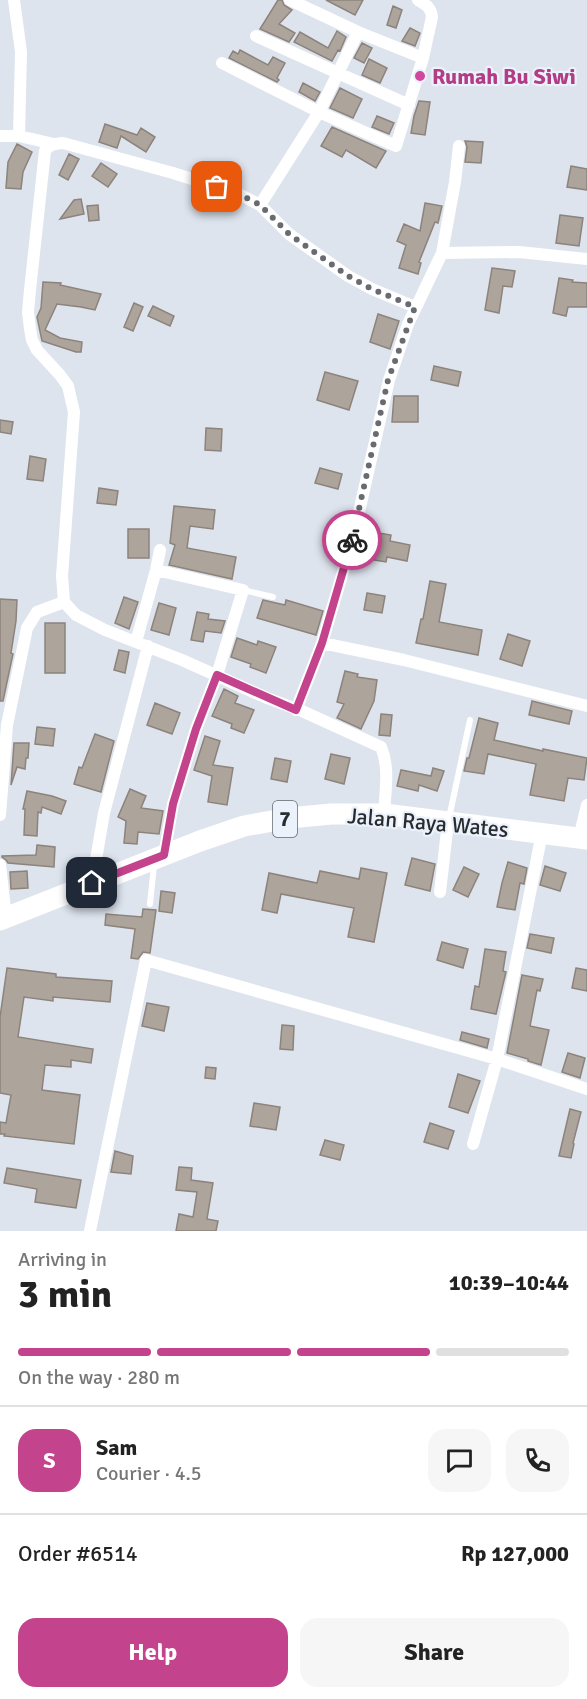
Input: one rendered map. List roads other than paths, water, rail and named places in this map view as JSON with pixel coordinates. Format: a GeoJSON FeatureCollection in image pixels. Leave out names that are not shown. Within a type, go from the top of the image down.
{"type":"FeatureCollection","features":[{"type":"Feature","properties":{"kind":"highway","name":"Jalan Raya Wates"},"geometry":{"type":"LineString","coordinates":[[3,919],[200,841],[244,826],[289,818],[331,814],[384,814],[583,839]]}},
{"type":"Feature","properties":{"kind":"street"},"geometry":{"type":"LineString","coordinates":[[14,0],[21,52],[20,136]]}},
{"type":"Feature","properties":{"kind":"street"},"geometry":{"type":"LineString","coordinates":[[290,0],[358,32],[423,58]]}},
{"type":"Feature","properties":{"kind":"street"},"geometry":{"type":"LineString","coordinates":[[222,63],[319,112],[396,146],[423,58],[432,17],[431,10],[418,0]]}},
{"type":"Feature","properties":{"kind":"street"},"geometry":{"type":"LineString","coordinates":[[260,205],[319,112],[358,32]]}},
{"type":"Feature","properties":{"kind":"street"},"geometry":{"type":"LineString","coordinates":[[256,36],[409,105]]}},
{"type":"Feature","properties":{"kind":"street"},"geometry":{"type":"LineString","coordinates":[[0,136],[20,136],[63,144],[173,173],[239,194],[260,205],[289,234],[348,276],[415,307]]}},
{"type":"Feature","properties":{"kind":"street"},"geometry":{"type":"LineString","coordinates":[[54,144],[45,152],[28,312],[32,340],[37,350],[68,386],[74,412],[62,576],[64,602],[76,615],[105,630],[217,675],[381,747],[386,759],[387,770],[384,814]]}},
{"type":"Feature","properties":{"kind":"street"},"geometry":{"type":"LineString","coordinates":[[296,710],[322,643],[354,534],[388,380],[415,307],[442,253],[459,146]]}},
{"type":"Feature","properties":{"kind":"street"},"geometry":{"type":"LineString","coordinates":[[442,253],[519,252],[587,259]]}},
{"type":"Feature","properties":{"kind":"street"},"geometry":{"type":"LineString","coordinates":[[92,883],[104,813],[142,644],[160,550]]}},
{"type":"Feature","properties":{"kind":"street"},"geometry":{"type":"LineString","coordinates":[[156,570],[243,590],[217,675],[196,729],[159,857]]}},
{"type":"Feature","properties":{"kind":"street"},"geometry":{"type":"LineString","coordinates":[[0,815],[7,725],[27,628],[37,612],[64,602]]}},
{"type":"Feature","properties":{"kind":"street"},"geometry":{"type":"LineString","coordinates":[[322,643],[404,660],[587,706]]}},
{"type":"Feature","properties":{"kind":"street"},"geometry":{"type":"LineString","coordinates":[[583,839],[587,805]]}},
{"type":"Feature","properties":{"kind":"street"},"geometry":{"type":"LineString","coordinates":[[440,892],[448,822]]}},
{"type":"Feature","properties":{"kind":"street"},"geometry":{"type":"LineString","coordinates":[[473,1144],[497,1059],[542,833]]}},
{"type":"Feature","properties":{"kind":"street"},"geometry":{"type":"LineString","coordinates":[[0,865],[3,919]]}},
{"type":"Feature","properties":{"kind":"street"},"geometry":{"type":"LineString","coordinates":[[90,1231],[146,960],[497,1059],[587,1089]]}},
{"type":"Feature","properties":{"kind":"lane"},"geometry":{"type":"LineString","coordinates":[[243,590],[273,597]]}},
{"type":"Feature","properties":{"kind":"lane"},"geometry":{"type":"LineString","coordinates":[[448,822],[470,720]]}},
{"type":"Feature","properties":{"kind":"lane"},"geometry":{"type":"LineString","coordinates":[[150,904],[159,857]]}},
{"type":"Feature","properties":{"kind":"place","name":"Rumah Bu Siwi"},"geometry":{"type":"Point","coordinates":[420,76]}}]}
